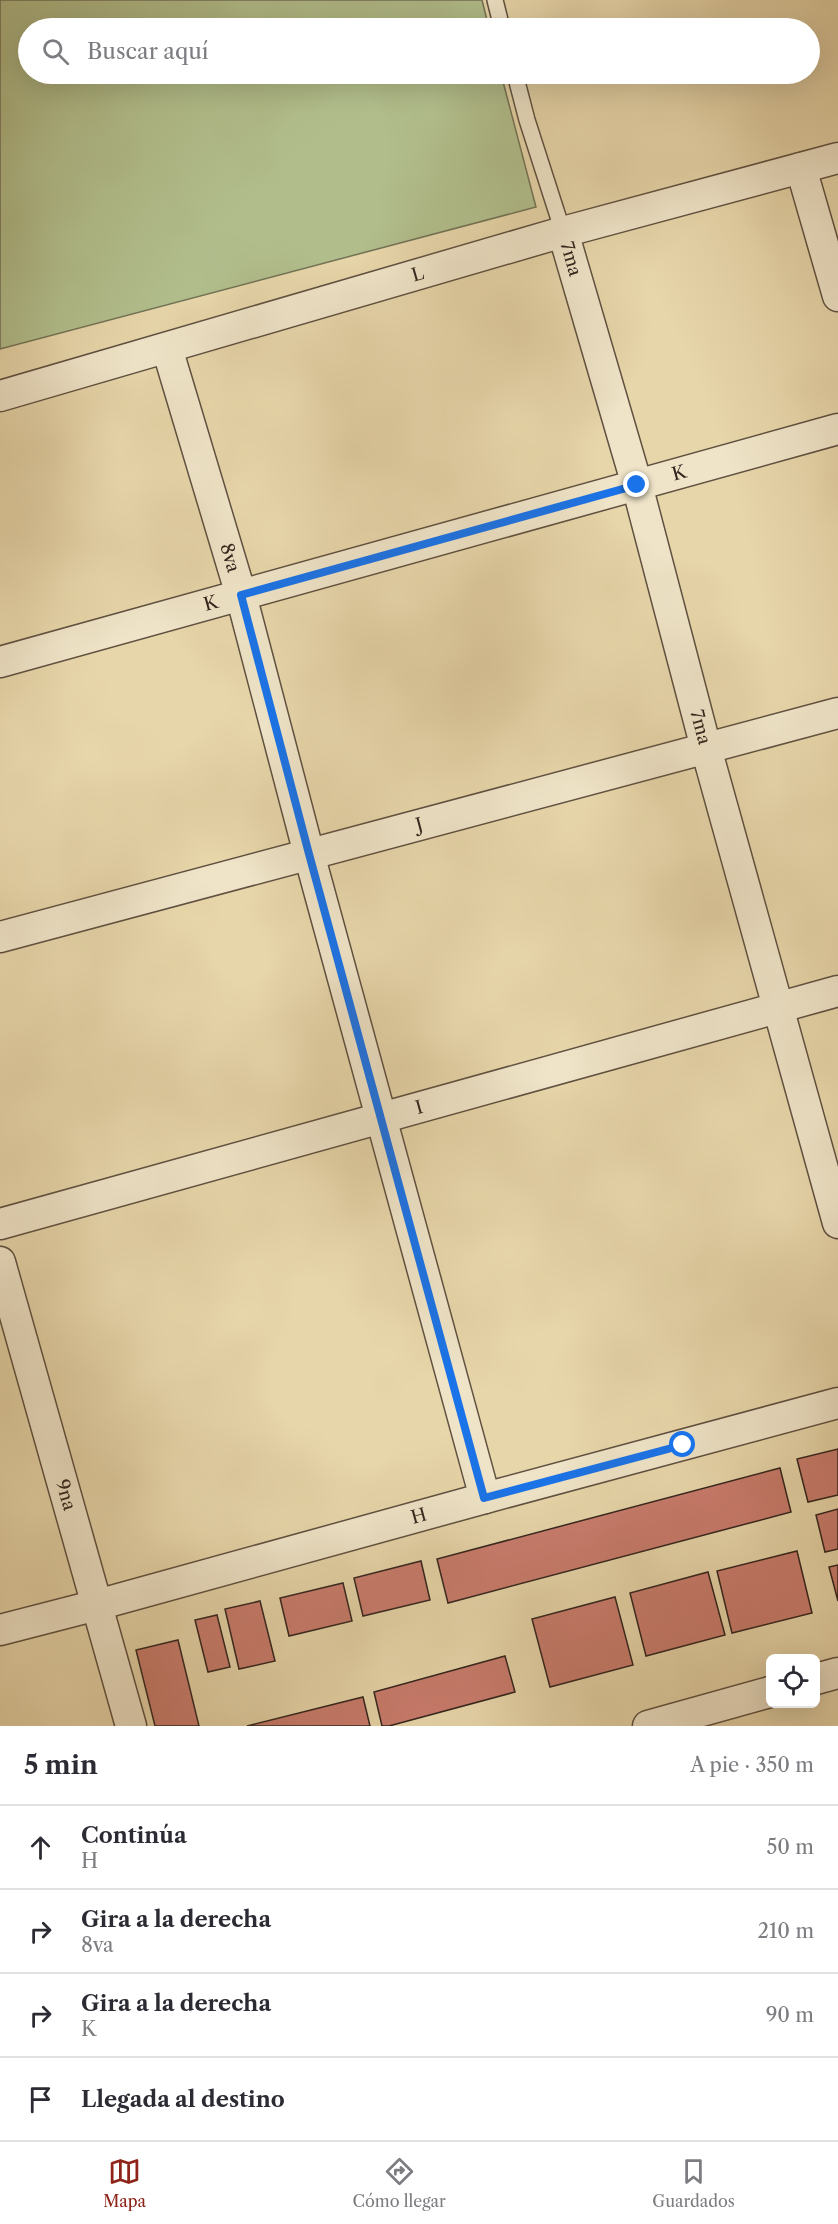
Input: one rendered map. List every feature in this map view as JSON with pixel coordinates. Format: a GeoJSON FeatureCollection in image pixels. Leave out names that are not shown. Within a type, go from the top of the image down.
{"type":"FeatureCollection","features":[{"type":"Feature","properties":{"kind":"street","name":"L"},"geometry":{"type":"LineString","coordinates":[[0,396],[563,232],[838,158]]}},
{"type":"Feature","properties":{"kind":"street"},"geometry":{"type":"LineString","coordinates":[[801,168],[838,296]]}},
{"type":"Feature","properties":{"kind":"street","name":"7ma"},"geometry":{"type":"LineString","coordinates":[[563,232],[637,485],[706,748],[838,1222]]}},
{"type":"Feature","properties":{"kind":"street","name":"8va"},"geometry":{"type":"LineString","coordinates":[[168,348],[241,595],[484,1498]]}},
{"type":"Feature","properties":{"kind":"street","name":"K"},"geometry":{"type":"LineString","coordinates":[[0,662],[838,429]]}},
{"type":"Feature","properties":{"kind":"street","name":"J"},"geometry":{"type":"LineString","coordinates":[[0,937],[838,713]]}},
{"type":"Feature","properties":{"kind":"street","name":"I"},"geometry":{"type":"LineString","coordinates":[[0,1224],[838,991]]}},
{"type":"Feature","properties":{"kind":"street","name":"9na"},"geometry":{"type":"LineString","coordinates":[[0,1262],[131,1726]]}},
{"type":"Feature","properties":{"kind":"street","name":"H"},"geometry":{"type":"LineString","coordinates":[[0,1630],[838,1403]]}},
{"type":"Feature","properties":{"kind":"street"},"geometry":{"type":"LineString","coordinates":[[820,1678],[838,1673]]}},
{"type":"Feature","properties":{"kind":"street"},"geometry":{"type":"LineString","coordinates":[[648,1726],[766,1693]]}},
{"type":"Feature","properties":{"kind":"lane"},"geometry":{"type":"LineString","coordinates":[[495,0],[500,18]]}},
{"type":"Feature","properties":{"kind":"lane"},"geometry":{"type":"LineString","coordinates":[[517,84],[563,232]]}},
{"type":"Feature","properties":{"kind":"green space"},"geometry":{"type":"Polygon","coordinates":[[[0,0],[482,0],[486,18],[18,18],[18,84],[504,84],[536,207],[0,349],[0,0]]]}},
{"type":"Feature","properties":{"kind":"building"},"geometry":{"type":"Polygon","coordinates":[[[838,1449],[838,1495],[808,1502],[797,1459],[838,1449]]]}},
{"type":"Feature","properties":{"kind":"building"},"geometry":{"type":"Polygon","coordinates":[[[780,1468],[791,1512],[448,1603],[437,1559],[780,1468]]]}},
{"type":"Feature","properties":{"kind":"building"},"geometry":{"type":"Polygon","coordinates":[[[838,1509],[838,1549],[825,1552],[816,1515],[838,1509]]]}},
{"type":"Feature","properties":{"kind":"building"},"geometry":{"type":"Polygon","coordinates":[[[797,1551],[812,1613],[732,1633],[717,1571],[797,1551]]]}},
{"type":"Feature","properties":{"kind":"building"},"geometry":{"type":"Polygon","coordinates":[[[421,1561],[430,1600],[363,1616],[354,1578],[421,1561]]]}},
{"type":"Feature","properties":{"kind":"building"},"geometry":{"type":"Polygon","coordinates":[[[838,1565],[838,1601],[829,1567],[838,1565]]]}},
{"type":"Feature","properties":{"kind":"building"},"geometry":{"type":"Polygon","coordinates":[[[708,1572],[725,1635],[646,1656],[630,1593],[708,1572]]]}},
{"type":"Feature","properties":{"kind":"building"},"geometry":{"type":"Polygon","coordinates":[[[343,1583],[352,1621],[289,1636],[280,1598],[343,1583]]]}},
{"type":"Feature","properties":{"kind":"building"},"geometry":{"type":"Polygon","coordinates":[[[615,1597],[633,1665],[550,1687],[532,1619],[615,1597]]]}},
{"type":"Feature","properties":{"kind":"building"},"geometry":{"type":"Polygon","coordinates":[[[260,1601],[275,1661],[239,1669],[225,1609],[260,1601]]]}},
{"type":"Feature","properties":{"kind":"building"},"geometry":{"type":"Polygon","coordinates":[[[217,1615],[230,1667],[208,1672],[195,1620],[217,1615]]]}},
{"type":"Feature","properties":{"kind":"building"},"geometry":{"type":"Polygon","coordinates":[[[178,1640],[199,1726],[155,1726],[136,1650],[178,1640]]]}},
{"type":"Feature","properties":{"kind":"building"},"geometry":{"type":"Polygon","coordinates":[[[505,1656],[515,1692],[382,1726],[374,1692],[505,1656]]]}},
{"type":"Feature","properties":{"kind":"building"},"geometry":{"type":"Polygon","coordinates":[[[363,1697],[370,1726],[247,1726],[363,1697]]]}},
{"type":"Feature","properties":{"kind":"route"},"geometry":{"type":"LineString","coordinates":[[637,485],[241,595],[484,1498],[683,1445]]}}]}
